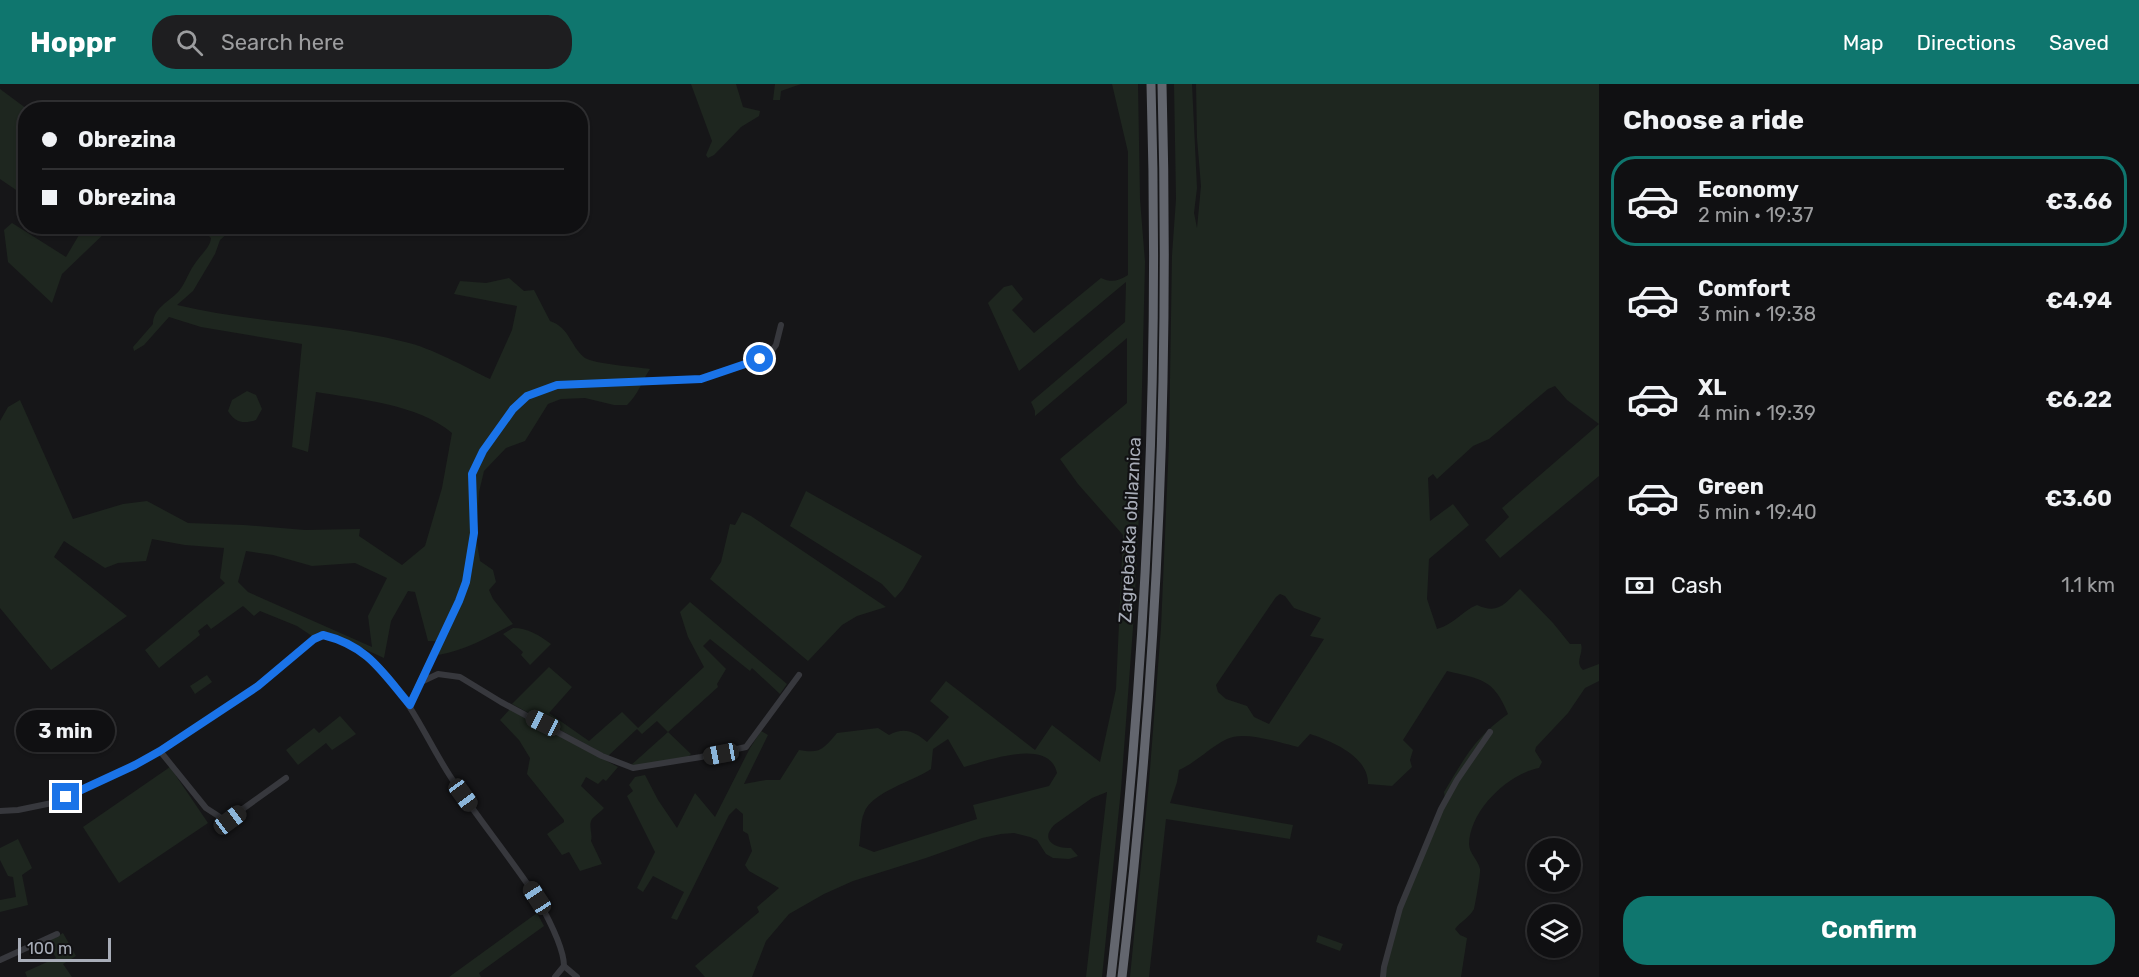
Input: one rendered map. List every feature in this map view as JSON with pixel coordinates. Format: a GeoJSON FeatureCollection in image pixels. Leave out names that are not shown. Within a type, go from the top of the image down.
{"type":"FeatureCollection","features":[{"type":"Feature","properties":{"kind":"highway","name":"Zagrebačka obilaznica"},"geometry":{"type":"LineString","coordinates":[[1110,977],[1130,798],[1150,449],[1153,251],[1150,84]]}},
{"type":"Feature","properties":{"kind":"highway","name":"Zagrebačka obilaznica"},"geometry":{"type":"LineString","coordinates":[[1122,977],[1141,798],[1157,565],[1164,354],[1162,84]]}},
{"type":"Feature","properties":{"kind":"street"},"geometry":{"type":"LineString","coordinates":[[410,705],[459,601],[469,569],[474,533],[472,474],[483,451],[513,409],[527,396],[557,385],[701,379],[768,356],[776,345],[781,325]]}},
{"type":"Feature","properties":{"kind":"street"},"geometry":{"type":"LineString","coordinates":[[0,811],[36,807],[64,798],[135,765],[258,686],[314,639],[323,635],[353,646],[372,659],[410,705],[453,781],[537,898],[547,916],[564,966],[577,977]]}},
{"type":"Feature","properties":{"kind":"street"},"geometry":{"type":"LineString","coordinates":[[421,683],[438,674],[452,674],[460,677],[501,702],[602,756],[626,766],[641,768],[741,750],[746,747],[799,675]]}},
{"type":"Feature","properties":{"kind":"street"},"geometry":{"type":"LineString","coordinates":[[1383,977],[1400,908],[1441,809],[1490,732]]}},
{"type":"Feature","properties":{"kind":"street"},"geometry":{"type":"LineString","coordinates":[[160,751],[206,808],[226,821],[286,778]]}},
{"type":"Feature","properties":{"kind":"street"},"geometry":{"type":"LineString","coordinates":[[0,960],[57,934]]}},
{"type":"Feature","properties":{"kind":"street"},"geometry":{"type":"LineString","coordinates":[[555,977],[564,966]]}},
{"type":"Feature","properties":{"kind":"shaded area"},"geometry":{"type":"Polygon","coordinates":[[[691,84],[736,84],[743,107],[760,111],[759,116],[741,127],[714,155],[708,158],[706,155],[712,141],[691,84]]]}},
{"type":"Feature","properties":{"kind":"shaded area"},"geometry":{"type":"Polygon","coordinates":[[[775,84],[801,84],[781,91],[780,100],[773,100],[775,84]]]}},
{"type":"Feature","properties":{"kind":"shaded area"},"geometry":{"type":"Polygon","coordinates":[[[1112,84],[1138,84],[1140,199],[1145,262],[1139,513],[1134,614],[1121,789],[1102,977],[1086,977],[1107,792],[1092,798],[1054,825],[1048,835],[1051,843],[1071,848],[1078,856],[1069,859],[1053,858],[1046,854],[1037,840],[1014,833],[982,838],[853,881],[789,914],[766,941],[752,977],[705,977],[695,966],[759,912],[757,907],[779,888],[749,871],[745,865],[752,851],[748,834],[743,831],[743,814],[736,808],[729,815],[677,920],[671,918],[684,892],[653,876],[643,892],[637,888],[655,852],[627,796],[633,791],[629,785],[635,777],[645,775],[677,828],[695,793],[715,817],[761,731],[768,735],[744,784],[780,780],[799,750],[817,751],[837,733],[878,728],[889,735],[899,731],[909,731],[927,742],[949,717],[930,701],[946,681],[1035,750],[1052,725],[1100,762],[1116,689],[1123,535],[1078,484],[1060,459],[1127,403],[1127,338],[1035,416],[1031,402],[1125,322],[1126,282],[1019,371],[988,303],[1004,287],[1012,285],[1023,299],[1012,310],[1034,333],[1101,278],[1115,281],[1128,275],[1128,152],[1112,84]],[[948,739],[933,749],[931,769],[884,793],[868,806],[862,820],[859,846],[874,852],[977,819],[973,805],[1049,786],[1057,773],[1052,762],[1042,756],[1030,754],[1016,754],[964,767],[948,739]]]}},
{"type":"Feature","properties":{"kind":"shaded area"},"geometry":{"type":"Polygon","coordinates":[[[1174,84],[1192,84],[1197,188],[1194,213],[1197,228],[1201,186],[1196,84],[1599,84],[1599,424],[1567,400],[1555,386],[1548,389],[1489,439],[1473,446],[1437,479],[1433,474],[1428,478],[1430,521],[1453,504],[1469,525],[1429,559],[1427,599],[1437,629],[1449,624],[1477,605],[1491,609],[1501,606],[1520,589],[1570,644],[1581,644],[1579,664],[1583,670],[1599,664],[1599,681],[1585,688],[1568,713],[1536,747],[1535,751],[1542,762],[1539,768],[1503,786],[1483,807],[1476,819],[1469,844],[1480,869],[1476,901],[1472,912],[1455,929],[1467,938],[1461,977],[1385,977],[1402,909],[1445,799],[1444,792],[1478,740],[1508,714],[1503,702],[1492,687],[1485,682],[1447,671],[1403,740],[1413,750],[1410,760],[1412,767],[1392,786],[1368,784],[1367,774],[1356,758],[1338,746],[1310,734],[1298,747],[1262,738],[1234,737],[1221,742],[1179,770],[1170,803],[1293,825],[1290,839],[1166,819],[1149,977],[1130,977],[1161,628],[1169,442],[1172,255],[1176,199],[1174,84]],[[1280,594],[1276,597],[1216,685],[1218,692],[1226,699],[1247,706],[1254,717],[1269,724],[1324,639],[1310,636],[1321,618],[1294,608],[1285,596],[1280,594]]]}},
{"type":"Feature","properties":{"kind":"shaded area"},"geometry":{"type":"Polygon","coordinates":[[[0,89],[18,102],[18,191],[0,179],[0,89]]]}},
{"type":"Feature","properties":{"kind":"shaded area"},"geometry":{"type":"Polygon","coordinates":[[[12,223],[18,227],[18,234],[29,234],[66,257],[79,234],[104,234],[62,274],[52,303],[8,262],[4,230],[12,223]]]}},
{"type":"Feature","properties":{"kind":"shaded area"},"geometry":{"type":"Polygon","coordinates":[[[207,234],[227,234],[220,240],[215,254],[193,291],[177,305],[405,342],[437,353],[490,379],[512,330],[517,306],[454,294],[460,281],[486,283],[509,278],[524,291],[534,290],[550,321],[562,328],[585,358],[606,364],[650,369],[627,405],[614,405],[585,398],[561,399],[548,404],[525,441],[506,448],[484,471],[479,492],[476,537],[480,561],[493,570],[496,582],[489,590],[493,599],[513,624],[468,647],[438,655],[441,641],[428,641],[415,592],[408,591],[391,621],[384,658],[327,632],[319,632],[312,636],[297,626],[260,611],[254,616],[243,606],[211,629],[207,624],[198,631],[200,635],[159,668],[145,650],[225,583],[220,578],[224,548],[185,545],[152,539],[146,561],[118,563],[105,568],[64,541],[54,557],[127,616],[51,670],[0,608],[0,421],[8,407],[20,400],[73,519],[123,504],[147,501],[188,523],[305,530],[360,529],[359,536],[402,565],[425,546],[442,488],[452,433],[438,423],[422,415],[387,404],[316,392],[308,452],[292,447],[302,344],[201,327],[169,317],[144,345],[134,351],[133,347],[153,324],[159,309],[181,288],[211,238],[207,234]],[[246,551],[238,582],[248,592],[372,647],[368,616],[387,578],[355,563],[312,566],[273,555],[246,551]]]}},
{"type":"Feature","properties":{"kind":"shaded area"},"geometry":{"type":"Polygon","coordinates":[[[247,391],[256,395],[262,409],[256,420],[240,422],[228,411],[232,400],[247,391]]]}},
{"type":"Feature","properties":{"kind":"shaded area"},"geometry":{"type":"Polygon","coordinates":[[[1599,424],[1599,476],[1500,558],[1485,540],[1509,517],[1502,508],[1599,424]]]}},
{"type":"Feature","properties":{"kind":"shaded area"},"geometry":{"type":"Polygon","coordinates":[[[806,491],[922,556],[903,589],[895,598],[882,584],[790,526],[806,491]]]}},
{"type":"Feature","properties":{"kind":"shaded area"},"geometry":{"type":"Polygon","coordinates":[[[742,512],[886,607],[857,616],[842,625],[808,661],[710,579],[721,562],[730,524],[735,525],[742,512]]]}},
{"type":"Feature","properties":{"kind":"shaded area"},"geometry":{"type":"Polygon","coordinates":[[[690,602],[787,684],[780,694],[752,668],[750,671],[710,639],[703,646],[726,669],[717,684],[718,687],[668,732],[657,721],[642,734],[637,729],[608,756],[512,704],[549,667],[572,687],[549,713],[589,741],[622,712],[638,728],[704,667],[688,637],[680,612],[690,602]]]}},
{"type":"Feature","properties":{"kind":"shaded area"},"geometry":{"type":"Polygon","coordinates":[[[513,628],[524,629],[551,644],[530,665],[521,655],[523,652],[503,634],[513,628]]]}},
{"type":"Feature","properties":{"kind":"shaded area"},"geometry":{"type":"Polygon","coordinates":[[[207,675],[212,682],[195,694],[190,686],[207,675]]]}},
{"type":"Feature","properties":{"kind":"shaded area"},"geometry":{"type":"Polygon","coordinates":[[[510,709],[618,767],[606,781],[603,779],[598,784],[586,777],[581,786],[604,808],[590,824],[591,841],[602,864],[580,871],[569,852],[562,855],[547,834],[564,820],[527,774],[530,758],[519,740],[500,720],[510,709]]]}},
{"type":"Feature","properties":{"kind":"shaded area"},"geometry":{"type":"Polygon","coordinates":[[[340,716],[356,734],[332,750],[326,743],[298,765],[286,750],[314,728],[319,733],[340,716]]]}},
{"type":"Feature","properties":{"kind":"shaded area"},"geometry":{"type":"Polygon","coordinates":[[[668,732],[691,754],[687,758],[630,766],[668,732]]]}},
{"type":"Feature","properties":{"kind":"shaded area"},"geometry":{"type":"Polygon","coordinates":[[[170,767],[208,823],[119,883],[83,827],[170,767]]]}},
{"type":"Feature","properties":{"kind":"shaded area"},"geometry":{"type":"Polygon","coordinates":[[[18,839],[32,868],[22,875],[28,905],[0,912],[0,900],[16,897],[13,877],[8,876],[0,860],[0,848],[18,839]]]}},
{"type":"Feature","properties":{"kind":"shaded area"},"geometry":{"type":"Polygon","coordinates":[[[537,913],[544,926],[479,973],[481,977],[449,977],[537,913]]]}},
{"type":"Feature","properties":{"kind":"shaded area"},"geometry":{"type":"Polygon","coordinates":[[[63,933],[76,956],[63,964],[72,977],[27,977],[25,972],[56,958],[47,942],[63,933]]]}},
{"type":"Feature","properties":{"kind":"shaded area"},"geometry":{"type":"Polygon","coordinates":[[[1318,935],[1343,944],[1340,951],[1316,942],[1318,935]]]}},
{"type":"Feature","properties":{"kind":"route"},"geometry":{"type":"LineString","coordinates":[[66,797],[160,751],[258,686],[314,639],[323,635],[365,653],[381,668],[410,705],[433,659],[466,582],[474,533],[472,474],[483,451],[513,409],[527,396],[557,385],[701,379],[760,359]]}}]}
